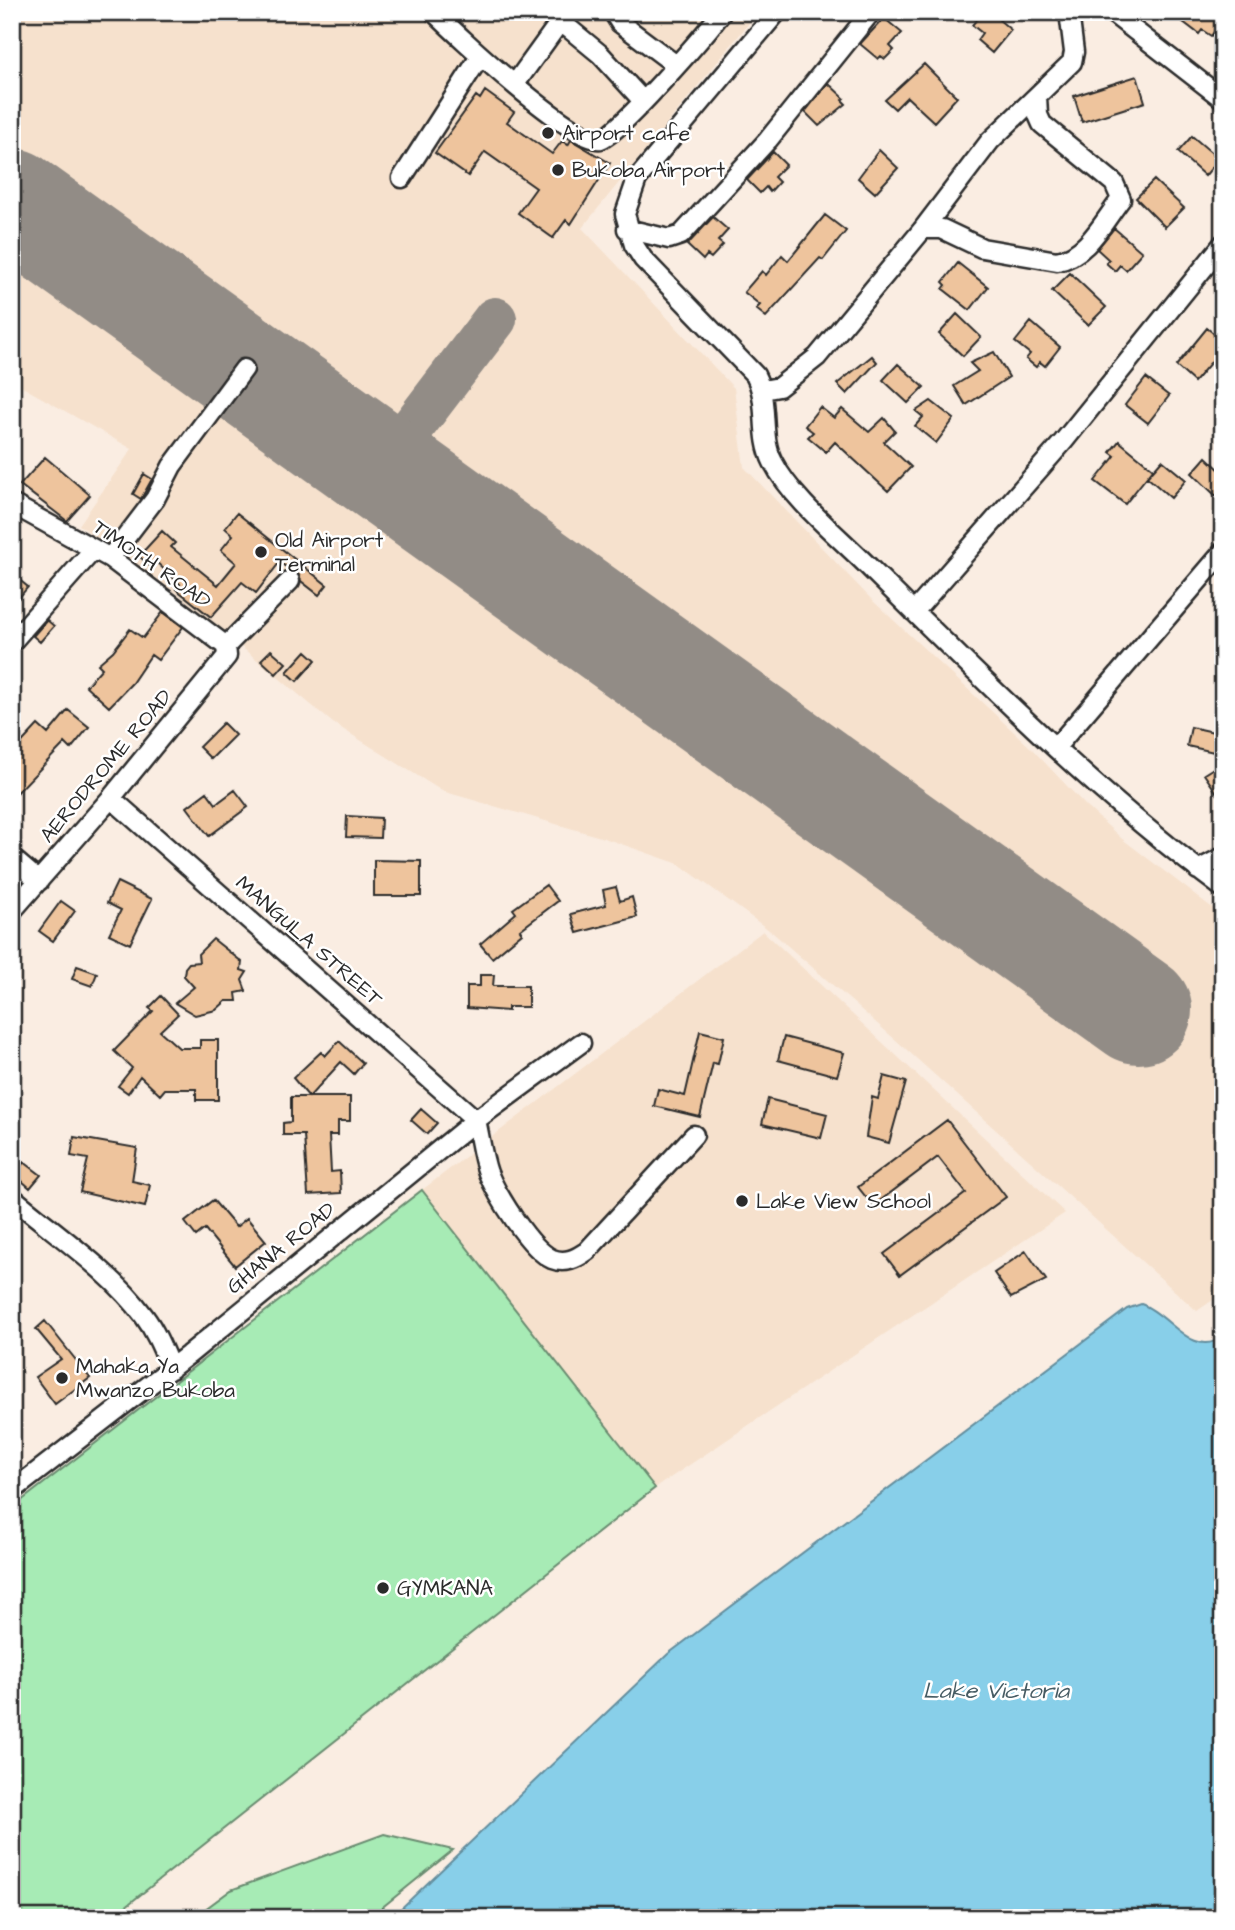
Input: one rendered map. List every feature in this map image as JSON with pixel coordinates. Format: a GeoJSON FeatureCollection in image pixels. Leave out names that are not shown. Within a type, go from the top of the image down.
{"type":"FeatureCollection","features":[{"type":"Feature","properties":{"kind":"street"},"geometry":{"type":"LineString","coordinates":[[434,12],[479,58],[588,139],[605,138],[643,101],[722,12]]}},
{"type":"Feature","properties":{"kind":"street"},"geometry":{"type":"LineString","coordinates":[[613,12],[620,23],[676,65]]}},
{"type":"Feature","properties":{"kind":"street"},"geometry":{"type":"LineString","coordinates":[[777,12],[637,179],[627,201],[627,229],[643,259],[741,358],[764,390],[767,447],[786,483],[914,612],[1117,803],[1223,888]]}},
{"type":"Feature","properties":{"kind":"street"},"geometry":{"type":"LineString","coordinates":[[627,229],[669,239],[681,235],[768,140],[871,12]]}},
{"type":"Feature","properties":{"kind":"street"},"geometry":{"type":"LineString","coordinates":[[764,390],[779,387],[817,357],[923,229],[972,162],[1072,62],[1069,12]]}},
{"type":"Feature","properties":{"kind":"street"},"geometry":{"type":"LineString","coordinates":[[1111,12],[1223,99]]}},
{"type":"Feature","properties":{"kind":"street"},"geometry":{"type":"LineString","coordinates":[[515,84],[564,17],[643,101]]}},
{"type":"Feature","properties":{"kind":"street"},"geometry":{"type":"LineString","coordinates":[[402,178],[479,58]]}},
{"type":"Feature","properties":{"kind":"street"},"geometry":{"type":"LineString","coordinates":[[923,229],[942,229],[982,248],[1057,261],[1068,259],[1084,247],[1121,199],[1120,193],[1114,183],[1042,124],[1038,116],[1037,96]]}},
{"type":"Feature","properties":{"kind":"street"},"geometry":{"type":"LineString","coordinates":[[914,612],[1063,442],[1223,244]]}},
{"type":"Feature","properties":{"kind":"street"},"geometry":{"type":"LineString","coordinates":[[12,642],[155,499],[172,466],[244,369]]}},
{"type":"Feature","properties":{"kind":"street","name":"TIMOTH ROAD"},"geometry":{"type":"LineString","coordinates":[[12,504],[102,554],[226,646]]}},
{"type":"Feature","properties":{"kind":"street"},"geometry":{"type":"LineString","coordinates":[[1057,746],[1223,552]]}},
{"type":"Feature","properties":{"kind":"street"},"geometry":{"type":"LineString","coordinates":[[226,646],[290,581]]}},
{"type":"Feature","properties":{"kind":"street","name":"AERODROME ROAD"},"geometry":{"type":"LineString","coordinates":[[12,911],[111,798],[228,656],[226,646]]}},
{"type":"Feature","properties":{"kind":"street","name":"MANGULA STREET"},"geometry":{"type":"LineString","coordinates":[[111,798],[476,1120]]}},
{"type":"Feature","properties":{"kind":"street"},"geometry":{"type":"LineString","coordinates":[[1198,870],[1223,856]]}},
{"type":"Feature","properties":{"kind":"street"},"geometry":{"type":"LineString","coordinates":[[12,858],[39,881]]}},
{"type":"Feature","properties":{"kind":"street","name":"GHANA ROAD"},"geometry":{"type":"LineString","coordinates":[[12,1491],[171,1369],[476,1120],[581,1042]]}},
{"type":"Feature","properties":{"kind":"street"},"geometry":{"type":"LineString","coordinates":[[476,1120],[489,1174],[511,1214],[540,1250],[552,1259],[564,1261],[576,1259],[587,1251],[694,1135]]}},
{"type":"Feature","properties":{"kind":"street"},"geometry":{"type":"LineString","coordinates":[[12,1197],[116,1285],[143,1314],[156,1333],[171,1369]]}},
{"type":"Feature","properties":{"kind":"shaded area","name":"Bukoba Airport"},"geometry":{"type":"Polygon","coordinates":[[[12,12],[758,12],[582,228],[734,388],[744,467],[874,602],[1031,748],[1086,806],[1121,838],[1223,916],[1223,1293],[1197,1311],[773,933],[679,864],[604,838],[442,791],[333,723],[179,595],[79,525],[132,449],[12,381],[12,12]]]}},
{"type":"Feature","properties":{"kind":"shaded area","name":"Lake View School"},"geometry":{"type":"Polygon","coordinates":[[[763,931],[1065,1213],[655,1488],[422,1190],[763,931]]]}},
{"type":"Feature","properties":{"kind":"green space"},"geometry":{"type":"Polygon","coordinates":[[[422,1190],[655,1488],[111,1918],[12,1918],[12,1508],[422,1190]]]}},
{"type":"Feature","properties":{"kind":"green space"},"geometry":{"type":"Polygon","coordinates":[[[384,1834],[453,1850],[369,1918],[193,1918],[231,1890],[384,1834]]]}},
{"type":"Feature","properties":{"kind":"water","name":"Lake Victoria"},"geometry":{"type":"Polygon","coordinates":[[[1141,1304],[1162,1316],[1191,1339],[1201,1343],[1223,1337],[1223,1918],[391,1918],[668,1654],[1127,1309],[1141,1304]]]}},
{"type":"Feature","properties":{"kind":"building"},"geometry":{"type":"Polygon","coordinates":[[[983,12],[990,12],[1011,30],[992,53],[977,40],[982,33],[972,25],[983,12]]]}},
{"type":"Feature","properties":{"kind":"building"},"geometry":{"type":"Polygon","coordinates":[[[1170,12],[1218,12],[1213,18],[1220,24],[1211,36],[1202,30],[1199,34],[1170,12]]]}},
{"type":"Feature","properties":{"kind":"building"},"geometry":{"type":"Polygon","coordinates":[[[884,18],[902,33],[890,46],[894,50],[885,59],[881,56],[878,59],[860,44],[884,18]]]}},
{"type":"Feature","properties":{"kind":"building"},"geometry":{"type":"Polygon","coordinates":[[[924,64],[957,97],[934,122],[907,97],[895,109],[885,100],[924,64]]]}},
{"type":"Feature","properties":{"kind":"building"},"geometry":{"type":"Polygon","coordinates":[[[1137,76],[1145,102],[1082,122],[1074,96],[1137,76]]]}},
{"type":"Feature","properties":{"kind":"building"},"geometry":{"type":"Polygon","coordinates":[[[828,83],[844,98],[842,100],[846,104],[819,126],[805,112],[828,83]]]}},
{"type":"Feature","properties":{"kind":"building","name":"Bukoba Airport"},"geometry":{"type":"Polygon","coordinates":[[[485,91],[514,112],[507,122],[552,154],[562,141],[568,145],[571,140],[610,163],[571,224],[566,220],[553,238],[518,213],[536,188],[485,152],[468,176],[435,153],[476,96],[480,99],[485,91]]]}},
{"type":"Feature","properties":{"kind":"building"},"geometry":{"type":"Polygon","coordinates":[[[1192,136],[1219,159],[1205,176],[1178,152],[1192,136]]]}},
{"type":"Feature","properties":{"kind":"building"},"geometry":{"type":"Polygon","coordinates":[[[879,150],[898,168],[875,193],[858,178],[879,150]]]}},
{"type":"Feature","properties":{"kind":"building"},"geometry":{"type":"Polygon","coordinates":[[[773,152],[786,165],[774,177],[779,182],[770,192],[766,187],[760,193],[747,180],[773,152]]]}},
{"type":"Feature","properties":{"kind":"building"},"geometry":{"type":"Polygon","coordinates":[[[1154,180],[1184,208],[1165,227],[1136,198],[1154,180]]]}},
{"type":"Feature","properties":{"kind":"building"},"geometry":{"type":"Polygon","coordinates":[[[825,215],[846,231],[823,260],[820,258],[766,317],[756,309],[760,305],[744,292],[762,271],[766,275],[782,255],[788,261],[825,215]]]}},
{"type":"Feature","properties":{"kind":"building"},"geometry":{"type":"Polygon","coordinates":[[[713,217],[728,230],[718,241],[723,245],[711,258],[707,255],[703,260],[687,245],[713,217]]]}},
{"type":"Feature","properties":{"kind":"building"},"geometry":{"type":"Polygon","coordinates":[[[1114,228],[1142,252],[1126,270],[1120,265],[1115,271],[1106,263],[1109,260],[1097,249],[1114,228]]]}},
{"type":"Feature","properties":{"kind":"building"},"geometry":{"type":"Polygon","coordinates":[[[958,263],[988,287],[970,310],[943,289],[946,285],[943,282],[958,263]]]}},
{"type":"Feature","properties":{"kind":"building"},"geometry":{"type":"Polygon","coordinates":[[[1070,273],[1106,307],[1088,325],[1052,291],[1070,273]]]}},
{"type":"Feature","properties":{"kind":"building"},"geometry":{"type":"Polygon","coordinates":[[[957,314],[981,337],[963,356],[939,334],[957,314]]]}},
{"type":"Feature","properties":{"kind":"building"},"geometry":{"type":"Polygon","coordinates":[[[1031,322],[1060,347],[1045,366],[1040,362],[1036,367],[1026,359],[1030,354],[1015,342],[1031,322]]]}},
{"type":"Feature","properties":{"kind":"building"},"geometry":{"type":"Polygon","coordinates":[[[1207,328],[1223,341],[1223,348],[1194,382],[1176,366],[1207,328]]]}},
{"type":"Feature","properties":{"kind":"building"},"geometry":{"type":"Polygon","coordinates":[[[994,352],[1009,377],[966,405],[954,386],[978,371],[970,363],[994,352]]]}},
{"type":"Feature","properties":{"kind":"building"},"geometry":{"type":"Polygon","coordinates":[[[872,356],[877,362],[847,394],[837,384],[872,356]]]}},
{"type":"Feature","properties":{"kind":"building"},"geometry":{"type":"Polygon","coordinates":[[[898,364],[924,387],[908,403],[883,380],[898,364]]]}},
{"type":"Feature","properties":{"kind":"building"},"geometry":{"type":"Polygon","coordinates":[[[1146,378],[1169,396],[1148,423],[1125,405],[1146,378]]]}},
{"type":"Feature","properties":{"kind":"building"},"geometry":{"type":"Polygon","coordinates":[[[931,401],[954,419],[936,443],[915,426],[923,417],[916,411],[931,401]]]}},
{"type":"Feature","properties":{"kind":"building"},"geometry":{"type":"Polygon","coordinates":[[[820,407],[834,418],[842,409],[869,432],[884,418],[895,431],[884,442],[911,467],[888,491],[835,442],[826,452],[808,437],[813,432],[805,426],[820,407]]]}},
{"type":"Feature","properties":{"kind":"building"},"geometry":{"type":"Polygon","coordinates":[[[1119,441],[1153,469],[1125,504],[1095,481],[1115,456],[1110,452],[1119,441]]]}},
{"type":"Feature","properties":{"kind":"building"},"geometry":{"type":"Polygon","coordinates":[[[45,457],[90,495],[67,521],[20,485],[45,457]]]}},
{"type":"Feature","properties":{"kind":"building"},"geometry":{"type":"Polygon","coordinates":[[[1206,457],[1223,473],[1223,489],[1216,496],[1192,473],[1206,457]]]}},
{"type":"Feature","properties":{"kind":"building"},"geometry":{"type":"Polygon","coordinates":[[[1162,460],[1186,480],[1171,498],[1147,477],[1162,460]]]}},
{"type":"Feature","properties":{"kind":"building"},"geometry":{"type":"Polygon","coordinates":[[[144,474],[152,479],[141,499],[133,494],[144,474]]]}},
{"type":"Feature","properties":{"kind":"building"},"geometry":{"type":"Polygon","coordinates":[[[237,513],[327,585],[319,595],[301,581],[297,572],[279,563],[256,593],[242,582],[211,617],[176,589],[180,584],[155,561],[151,567],[139,556],[162,531],[175,543],[171,547],[218,585],[236,563],[221,550],[233,535],[225,528],[237,513]]]}},
{"type":"Feature","properties":{"kind":"building"},"geometry":{"type":"Polygon","coordinates":[[[12,574],[28,587],[12,606],[12,574]]]}},
{"type":"Feature","properties":{"kind":"building"},"geometry":{"type":"Polygon","coordinates":[[[163,612],[183,627],[158,660],[151,655],[132,683],[109,707],[86,686],[102,668],[98,664],[113,651],[130,629],[143,638],[163,612]]]}},
{"type":"Feature","properties":{"kind":"building"},"geometry":{"type":"Polygon","coordinates":[[[47,620],[54,626],[40,642],[33,636],[47,620]]]}},
{"type":"Feature","properties":{"kind":"building"},"geometry":{"type":"Polygon","coordinates":[[[271,650],[286,663],[276,674],[261,660],[271,650]]]}},
{"type":"Feature","properties":{"kind":"building"},"geometry":{"type":"Polygon","coordinates":[[[306,651],[316,660],[297,681],[287,672],[306,651]]]}},
{"type":"Feature","properties":{"kind":"building"},"geometry":{"type":"Polygon","coordinates":[[[68,710],[89,727],[71,749],[65,743],[12,798],[12,753],[38,725],[48,734],[68,710]]]}},
{"type":"Feature","properties":{"kind":"building"},"geometry":{"type":"Polygon","coordinates":[[[223,723],[235,735],[211,759],[199,747],[223,723]]]}},
{"type":"Feature","properties":{"kind":"building"},"geometry":{"type":"Polygon","coordinates":[[[1191,727],[1223,734],[1223,754],[1187,746],[1191,727]]]}},
{"type":"Feature","properties":{"kind":"building"},"geometry":{"type":"Polygon","coordinates":[[[1223,762],[1223,802],[1204,774],[1223,762]]]}},
{"type":"Feature","properties":{"kind":"building"},"geometry":{"type":"Polygon","coordinates":[[[235,790],[248,807],[209,836],[187,807],[207,792],[216,804],[235,790]]]}},
{"type":"Feature","properties":{"kind":"building"},"geometry":{"type":"Polygon","coordinates":[[[347,816],[381,818],[380,838],[346,837],[347,816]]]}},
{"type":"Feature","properties":{"kind":"building"},"geometry":{"type":"Polygon","coordinates":[[[374,860],[421,861],[421,896],[374,896],[374,860]]]}},
{"type":"Feature","properties":{"kind":"building"},"geometry":{"type":"Polygon","coordinates":[[[117,882],[152,899],[130,944],[109,934],[121,910],[107,903],[117,882]]]}},
{"type":"Feature","properties":{"kind":"building"},"geometry":{"type":"Polygon","coordinates":[[[546,885],[558,901],[520,930],[522,933],[492,958],[480,944],[516,913],[513,909],[546,885]]]}},
{"type":"Feature","properties":{"kind":"building"},"geometry":{"type":"Polygon","coordinates":[[[616,887],[620,901],[632,897],[637,917],[577,933],[571,914],[606,905],[603,890],[616,887]]]}},
{"type":"Feature","properties":{"kind":"building"},"geometry":{"type":"Polygon","coordinates":[[[61,901],[75,911],[53,941],[39,931],[61,901]]]}},
{"type":"Feature","properties":{"kind":"building"},"geometry":{"type":"Polygon","coordinates":[[[213,939],[242,962],[241,970],[247,972],[242,980],[246,991],[236,993],[237,1001],[226,1001],[216,1010],[195,1015],[175,1003],[194,987],[184,976],[185,968],[189,963],[199,962],[198,954],[213,939]]]}},
{"type":"Feature","properties":{"kind":"building"},"geometry":{"type":"Polygon","coordinates":[[[77,966],[97,973],[92,986],[72,979],[77,966]]]}},
{"type":"Feature","properties":{"kind":"building"},"geometry":{"type":"Polygon","coordinates":[[[480,975],[494,975],[493,986],[528,986],[528,1007],[508,1007],[508,1011],[467,1008],[467,986],[480,986],[480,975]]]}},
{"type":"Feature","properties":{"kind":"building"},"geometry":{"type":"Polygon","coordinates":[[[161,996],[178,1014],[160,1031],[179,1048],[200,1048],[200,1040],[218,1040],[218,1100],[196,1100],[196,1089],[165,1089],[160,1095],[140,1076],[128,1093],[118,1086],[132,1068],[114,1051],[153,1011],[149,1008],[161,996]]]}},
{"type":"Feature","properties":{"kind":"building"},"geometry":{"type":"Polygon","coordinates":[[[700,1031],[724,1037],[718,1064],[713,1063],[700,1117],[654,1106],[658,1089],[685,1096],[700,1031]]]}},
{"type":"Feature","properties":{"kind":"building"},"geometry":{"type":"Polygon","coordinates":[[[784,1037],[844,1053],[837,1076],[778,1060],[784,1037]]]}},
{"type":"Feature","properties":{"kind":"building"},"geometry":{"type":"Polygon","coordinates":[[[339,1041],[363,1063],[354,1074],[341,1062],[309,1097],[293,1078],[321,1052],[325,1056],[339,1041]]]}},
{"type":"Feature","properties":{"kind":"building"},"geometry":{"type":"Polygon","coordinates":[[[884,1076],[906,1082],[889,1143],[866,1137],[872,1097],[878,1099],[884,1076]]]}},
{"type":"Feature","properties":{"kind":"building"},"geometry":{"type":"Polygon","coordinates":[[[291,1097],[350,1097],[350,1121],[338,1121],[338,1135],[329,1135],[331,1172],[340,1171],[341,1193],[308,1195],[304,1135],[283,1135],[283,1123],[291,1122],[291,1097]]]}},
{"type":"Feature","properties":{"kind":"building"},"geometry":{"type":"Polygon","coordinates":[[[768,1099],[827,1114],[821,1138],[762,1124],[768,1099]]]}},
{"type":"Feature","properties":{"kind":"building"},"geometry":{"type":"Polygon","coordinates":[[[421,1109],[437,1123],[427,1134],[411,1120],[421,1109]]]}},
{"type":"Feature","properties":{"kind":"building"},"geometry":{"type":"Polygon","coordinates":[[[947,1120],[1006,1197],[900,1275],[884,1254],[966,1193],[938,1157],[873,1206],[858,1187],[947,1120]]]}},
{"type":"Feature","properties":{"kind":"building"},"geometry":{"type":"Polygon","coordinates":[[[74,1137],[137,1148],[132,1181],[150,1185],[145,1207],[80,1192],[88,1159],[71,1156],[74,1137]]]}},
{"type":"Feature","properties":{"kind":"building"},"geometry":{"type":"Polygon","coordinates":[[[24,1162],[41,1175],[30,1188],[14,1174],[24,1162]]]}},
{"type":"Feature","properties":{"kind":"building"},"geometry":{"type":"Polygon","coordinates":[[[213,1200],[236,1227],[247,1218],[266,1241],[235,1266],[205,1229],[196,1236],[185,1222],[213,1200]]]}},
{"type":"Feature","properties":{"kind":"building"},"geometry":{"type":"Polygon","coordinates":[[[1026,1251],[1046,1280],[1011,1298],[994,1273],[1026,1251]]]}},
{"type":"Feature","properties":{"kind":"building","name":"Mahaka Ya Mwanzo Bukoba"},"geometry":{"type":"Polygon","coordinates":[[[45,1321],[90,1378],[55,1404],[35,1377],[61,1359],[36,1329],[45,1321]]]}},
{"type":"Feature","properties":{"kind":"taxiway"},"geometry":{"type":"LineString","coordinates":[[399,445],[495,319]]}},
{"type":"Feature","properties":{"kind":"runway"},"geometry":{"type":"LineString","coordinates":[[12,202],[1138,1010]]}},
{"type":"Feature","properties":{"kind":"place","name":"Airport cafe"},"geometry":{"type":"Point","coordinates":[548,133]}},
{"type":"Feature","properties":{"kind":"place","name":"Bukoba Airport"},"geometry":{"type":"Point","coordinates":[558,170]}},
{"type":"Feature","properties":{"kind":"place","name":"Old Airport Terminal"},"geometry":{"type":"Point","coordinates":[261,552]}},
{"type":"Feature","properties":{"kind":"place","name":"Lake View School"},"geometry":{"type":"Point","coordinates":[742,1201]}},
{"type":"Feature","properties":{"kind":"place","name":"Mahaka Ya Mwanzo Bukoba"},"geometry":{"type":"Point","coordinates":[62,1378]}},
{"type":"Feature","properties":{"kind":"place","name":"GYMKANA"},"geometry":{"type":"Point","coordinates":[383,1588]}}]}
